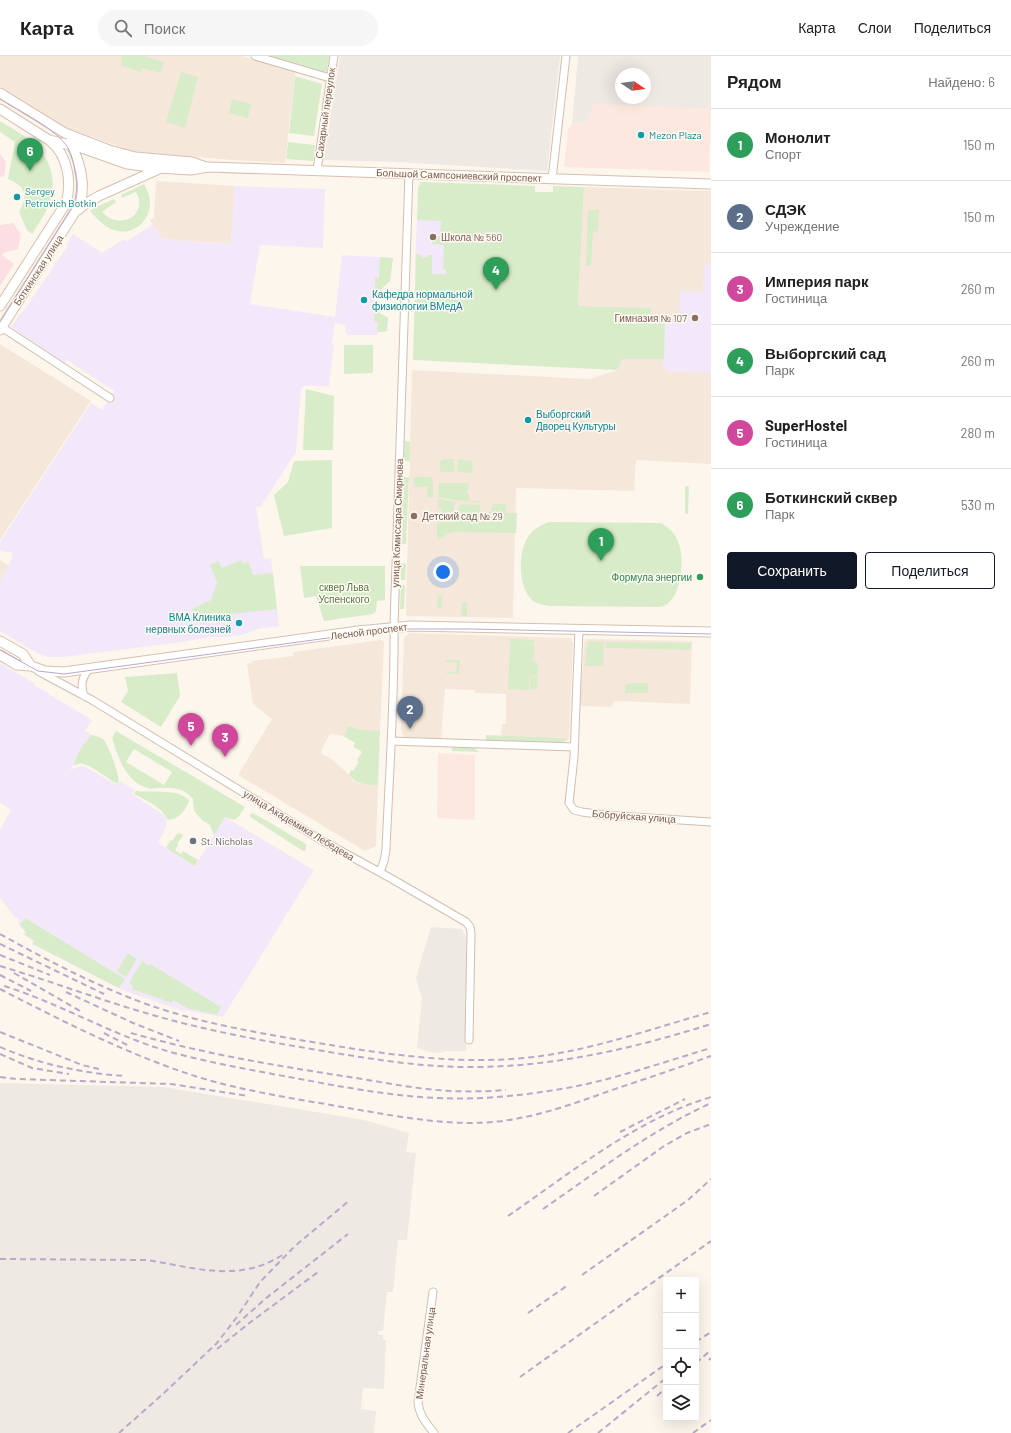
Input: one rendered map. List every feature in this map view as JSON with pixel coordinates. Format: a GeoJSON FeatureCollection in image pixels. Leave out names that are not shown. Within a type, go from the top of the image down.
{"type":"FeatureCollection","features":[{"type":"Feature","properties":{"kind":"main road","name":"Большой Сампсониевский проспект"},"geometry":{"type":"LineString","coordinates":[[0,93],[65,133],[84,141],[129,156],[192,162],[208,167]]}},
{"type":"Feature","properties":{"kind":"main road","name":"Большой Сампсониевский проспект"},"geometry":{"type":"LineString","coordinates":[[0,109],[49,140],[72,145],[127,164],[163,168],[191,170],[208,167],[317,170],[711,184]]}},
{"type":"Feature","properties":{"kind":"main road"},"geometry":{"type":"LineString","coordinates":[[65,133],[72,145],[79,165],[83,188],[82,198],[77,211]]}},
{"type":"Feature","properties":{"kind":"main road"},"geometry":{"type":"LineString","coordinates":[[49,140],[59,150],[63,157],[72,145],[84,141]]}},
{"type":"Feature","properties":{"kind":"main road","name":"Боткинская улица"},"geometry":{"type":"LineString","coordinates":[[0,306],[66,204],[69,188],[63,157]]}},
{"type":"Feature","properties":{"kind":"main road"},"geometry":{"type":"LineString","coordinates":[[77,211],[85,204],[99,196],[163,168]]}},
{"type":"Feature","properties":{"kind":"main road","name":"Боткинская улица"},"geometry":{"type":"LineString","coordinates":[[1,328],[77,211]]}},
{"type":"Feature","properties":{"kind":"main road","name":"Лесной проспект"},"geometry":{"type":"LineString","coordinates":[[31,666],[45,671],[64,672],[394,627],[411,626],[711,632]]}},
{"type":"Feature","properties":{"kind":"main road","name":"улица Академика Лебедева"},"geometry":{"type":"LineString","coordinates":[[0,641],[23,654],[31,666]]}},
{"type":"Feature","properties":{"kind":"main road","name":"улица Академика Лебедева"},"geometry":{"type":"LineString","coordinates":[[0,655],[17,665],[31,666]]}},
{"type":"Feature","properties":{"kind":"street"},"geometry":{"type":"LineString","coordinates":[[255,56],[330,78]]}},
{"type":"Feature","properties":{"kind":"street","name":"Сахарный переулок"},"geometry":{"type":"LineString","coordinates":[[317,170],[334,56]]}},
{"type":"Feature","properties":{"kind":"street"},"geometry":{"type":"LineString","coordinates":[[552,178],[566,56]]}},
{"type":"Feature","properties":{"kind":"street","name":"улица Комиссара Смирнова"},"geometry":{"type":"LineString","coordinates":[[380,872],[386,850],[391,741],[409,173]]}},
{"type":"Feature","properties":{"kind":"street"},"geometry":{"type":"LineString","coordinates":[[1,328],[110,398]]}},
{"type":"Feature","properties":{"kind":"street","name":"Бобруйская улица"},"geometry":{"type":"LineString","coordinates":[[579,629],[574,747],[569,803],[574,810],[604,815],[711,822]]}},
{"type":"Feature","properties":{"kind":"street","name":"улица Академика Лебедева"},"geometry":{"type":"LineString","coordinates":[[31,666],[84,696],[321,840],[466,922],[470,927],[471,933],[469,1040]]}},
{"type":"Feature","properties":{"kind":"street"},"geometry":{"type":"LineString","coordinates":[[84,696],[82,681],[84,674],[90,669]]}},
{"type":"Feature","properties":{"kind":"street"},"geometry":{"type":"LineString","coordinates":[[391,741],[574,747]]}},
{"type":"Feature","properties":{"kind":"street","name":"Минеральная улица"},"geometry":{"type":"LineString","coordinates":[[433,1292],[418,1409],[421,1416],[434,1433]]}},
{"type":"Feature","properties":{"kind":"shaded area"},"geometry":{"type":"Polygon","coordinates":[[[0,56],[242,56],[295,72],[285,163],[134,152],[68,128],[0,86],[0,56]]]}},
{"type":"Feature","properties":{"kind":"shaded area"},"geometry":{"type":"Polygon","coordinates":[[[340,56],[560,56],[547,171],[397,162],[324,160],[340,56]]]}},
{"type":"Feature","properties":{"kind":"shaded area"},"geometry":{"type":"Polygon","coordinates":[[[578,56],[711,56],[711,109],[594,104],[586,122],[572,124],[578,56]]]}},
{"type":"Feature","properties":{"kind":"shaded area"},"geometry":{"type":"Polygon","coordinates":[[[594,103],[711,109],[709,172],[564,167],[568,130],[572,124],[586,122],[594,103]]]}},
{"type":"Feature","properties":{"kind":"shaded area"},"geometry":{"type":"Polygon","coordinates":[[[0,154],[6,162],[4,176],[0,177],[0,154]]]}},
{"type":"Feature","properties":{"kind":"shaded area"},"geometry":{"type":"Polygon","coordinates":[[[156,181],[235,186],[231,244],[162,239],[150,220],[154,218],[156,181]]]}},
{"type":"Feature","properties":{"kind":"shaded area"},"geometry":{"type":"Polygon","coordinates":[[[235,186],[325,189],[323,248],[260,245],[250,304],[335,317],[342,255],[393,258],[390,281],[378,292],[378,312],[388,318],[387,331],[378,332],[377,335],[348,335],[345,331],[346,325],[335,323],[329,386],[303,386],[301,389],[296,452],[261,506],[256,507],[264,559],[271,558],[279,626],[258,629],[241,635],[212,637],[64,657],[48,657],[37,653],[0,631],[0,582],[12,558],[12,552],[0,550],[0,542],[91,403],[102,410],[114,391],[67,360],[64,363],[11,327],[67,247],[66,245],[73,234],[102,253],[124,239],[126,242],[153,224],[162,239],[231,244],[235,186]]]}},
{"type":"Feature","properties":{"kind":"shaded area"},"geometry":{"type":"Polygon","coordinates":[[[584,187],[711,191],[711,464],[636,460],[634,491],[516,488],[513,618],[406,616],[412,370],[590,379],[617,370],[623,359],[663,359],[659,315],[651,315],[651,309],[578,306],[584,187]]]}},
{"type":"Feature","properties":{"kind":"shaded area","name":"Школа № 560"},"geometry":{"type":"Polygon","coordinates":[[[417,212],[449,213],[450,275],[415,273],[417,212]]]}},
{"type":"Feature","properties":{"kind":"shaded area"},"geometry":{"type":"Polygon","coordinates":[[[13,223],[21,234],[18,249],[3,253],[3,256],[14,264],[0,286],[0,225],[13,223]]]}},
{"type":"Feature","properties":{"kind":"shaded area","name":"Гимназия № 107"},"geometry":{"type":"Polygon","coordinates":[[[704,264],[711,264],[711,373],[670,372],[663,367],[665,318],[679,318],[680,291],[703,292],[704,264]]]}},
{"type":"Feature","properties":{"kind":"shaded area"},"geometry":{"type":"Polygon","coordinates":[[[0,344],[91,401],[0,540],[0,344]]]}},
{"type":"Feature","properties":{"kind":"shaded area"},"geometry":{"type":"Polygon","coordinates":[[[0,560],[13,568],[0,589],[0,560]]]}},
{"type":"Feature","properties":{"kind":"shaded area"},"geometry":{"type":"Polygon","coordinates":[[[410,633],[570,638],[573,643],[569,739],[563,742],[501,741],[502,724],[506,724],[506,694],[475,693],[475,690],[445,689],[441,739],[405,737],[402,734],[401,729],[404,639],[405,636],[410,633]]]}},
{"type":"Feature","properties":{"kind":"shaded area"},"geometry":{"type":"Polygon","coordinates":[[[586,639],[692,641],[690,704],[615,701],[611,707],[580,706],[584,643],[586,639]]]}},
{"type":"Feature","properties":{"kind":"shaded area"},"geometry":{"type":"Polygon","coordinates":[[[381,640],[384,642],[380,731],[357,729],[348,726],[344,736],[330,734],[321,750],[322,754],[333,760],[349,775],[352,780],[361,784],[378,785],[376,846],[365,851],[238,775],[272,719],[253,704],[247,664],[252,663],[252,661],[293,656],[293,652],[381,640]]]}},
{"type":"Feature","properties":{"kind":"shaded area"},"geometry":{"type":"Polygon","coordinates":[[[0,663],[92,720],[85,731],[92,735],[70,770],[84,766],[117,785],[120,781],[135,790],[132,794],[164,815],[166,820],[166,828],[158,843],[195,866],[225,817],[314,870],[223,1017],[184,1010],[182,1011],[120,989],[32,944],[33,941],[23,934],[25,932],[18,924],[19,919],[14,916],[0,898],[0,830],[11,810],[0,803],[0,663]]]}},
{"type":"Feature","properties":{"kind":"shaded area"},"geometry":{"type":"Polygon","coordinates":[[[438,753],[475,755],[475,820],[437,818],[438,753]]]}},
{"type":"Feature","properties":{"kind":"shaded area"},"geometry":{"type":"Polygon","coordinates":[[[431,927],[462,929],[467,940],[466,1051],[446,1051],[439,1053],[429,1052],[417,1048],[422,999],[416,978],[431,927]]]}},
{"type":"Feature","properties":{"kind":"shaded area"},"geometry":{"type":"Polygon","coordinates":[[[0,1083],[164,1087],[364,1120],[409,1133],[406,1152],[416,1153],[407,1240],[398,1240],[393,1292],[387,1292],[383,1331],[378,1331],[378,1335],[383,1335],[383,1340],[386,1340],[384,1389],[363,1388],[361,1409],[376,1411],[374,1433],[0,1433],[0,1083]]]}},
{"type":"Feature","properties":{"kind":"green space"},"geometry":{"type":"Polygon","coordinates":[[[122,56],[144,56],[164,62],[161,73],[142,68],[141,72],[122,66],[122,56]]]}},
{"type":"Feature","properties":{"kind":"green space"},"geometry":{"type":"Polygon","coordinates":[[[267,56],[329,56],[327,71],[324,73],[267,56]]]}},
{"type":"Feature","properties":{"kind":"green space"},"geometry":{"type":"Polygon","coordinates":[[[181,72],[198,77],[185,128],[166,122],[181,72]]]}},
{"type":"Feature","properties":{"kind":"green space"},"geometry":{"type":"Polygon","coordinates":[[[295,76],[322,84],[314,136],[289,133],[295,76]]]}},
{"type":"Feature","properties":{"kind":"green space"},"geometry":{"type":"Polygon","coordinates":[[[232,99],[251,104],[248,118],[229,113],[232,99]]]}},
{"type":"Feature","properties":{"kind":"green space"},"geometry":{"type":"Polygon","coordinates":[[[0,121],[38,147],[48,162],[51,171],[53,184],[50,200],[46,212],[32,234],[27,230],[19,212],[24,201],[24,192],[19,185],[8,179],[15,142],[0,132],[0,121]]]}},
{"type":"Feature","properties":{"kind":"green space"},"geometry":{"type":"Polygon","coordinates":[[[288,142],[315,145],[313,161],[286,159],[288,142]]]}},
{"type":"Feature","properties":{"kind":"green space"},"geometry":{"type":"Polygon","coordinates":[[[421,182],[535,186],[535,192],[553,192],[553,186],[584,187],[578,306],[651,308],[651,315],[659,315],[665,318],[664,359],[623,359],[617,370],[413,360],[416,254],[420,254],[423,258],[427,257],[428,255],[432,255],[432,274],[446,274],[446,270],[443,269],[444,245],[432,244],[432,239],[435,236],[440,236],[441,221],[417,220],[418,188],[421,182]]]}},
{"type":"Feature","properties":{"kind":"green space"},"geometry":{"type":"Polygon","coordinates":[[[144,184],[150,202],[150,208],[145,220],[130,231],[124,232],[114,230],[102,224],[90,211],[114,199],[116,202],[102,212],[109,218],[117,220],[131,218],[139,208],[139,200],[136,192],[122,198],[121,195],[144,184]]]}},
{"type":"Feature","properties":{"kind":"green space"},"geometry":{"type":"Polygon","coordinates":[[[588,210],[599,210],[598,231],[593,232],[591,266],[586,266],[588,210]]]}},
{"type":"Feature","properties":{"kind":"green space"},"geometry":{"type":"Polygon","coordinates":[[[380,257],[393,258],[390,281],[378,292],[375,292],[375,278],[379,278],[380,257]]]}},
{"type":"Feature","properties":{"kind":"green space"},"geometry":{"type":"Polygon","coordinates":[[[375,312],[378,312],[388,318],[387,331],[377,332],[378,322],[374,321],[375,312]]]}},
{"type":"Feature","properties":{"kind":"green space"},"geometry":{"type":"Polygon","coordinates":[[[344,345],[373,345],[373,373],[344,374],[344,345]]]}},
{"type":"Feature","properties":{"kind":"green space"},"geometry":{"type":"Polygon","coordinates":[[[306,389],[334,396],[333,450],[303,450],[306,389]]]}},
{"type":"Feature","properties":{"kind":"green space"},"geometry":{"type":"Polygon","coordinates":[[[405,441],[410,442],[410,461],[404,461],[405,441]]]}},
{"type":"Feature","properties":{"kind":"green space"},"geometry":{"type":"Polygon","coordinates":[[[444,459],[454,459],[454,472],[440,471],[440,462],[444,459]]]}},
{"type":"Feature","properties":{"kind":"green space"},"geometry":{"type":"Polygon","coordinates":[[[458,459],[472,461],[471,473],[457,472],[458,459]]]}},
{"type":"Feature","properties":{"kind":"green space"},"geometry":{"type":"Polygon","coordinates":[[[332,460],[332,528],[284,536],[274,495],[288,482],[294,461],[332,460]]]}},
{"type":"Feature","properties":{"kind":"green space"},"geometry":{"type":"Polygon","coordinates":[[[404,477],[409,477],[406,544],[402,544],[404,477]]]}},
{"type":"Feature","properties":{"kind":"green space"},"geometry":{"type":"Polygon","coordinates":[[[414,477],[431,477],[433,481],[433,497],[427,497],[428,487],[414,487],[414,477]]]}},
{"type":"Feature","properties":{"kind":"green space"},"geometry":{"type":"Polygon","coordinates":[[[439,483],[469,483],[467,493],[469,494],[469,501],[480,501],[480,503],[438,497],[439,483]]]}},
{"type":"Feature","properties":{"kind":"green space"},"geometry":{"type":"Polygon","coordinates":[[[685,486],[689,487],[688,514],[685,513],[685,486]]]}},
{"type":"Feature","properties":{"kind":"green space"},"geometry":{"type":"Polygon","coordinates":[[[438,499],[455,502],[453,515],[446,515],[445,519],[436,523],[437,518],[442,519],[442,509],[438,508],[438,499]]]}},
{"type":"Feature","properties":{"kind":"green space"},"geometry":{"type":"Polygon","coordinates":[[[460,504],[480,505],[480,511],[491,512],[492,504],[506,504],[506,513],[517,513],[516,533],[452,532],[437,540],[437,524],[444,521],[455,521],[460,504]]]}},
{"type":"Feature","properties":{"kind":"green space"},"geometry":{"type":"Polygon","coordinates":[[[549,522],[661,523],[670,529],[679,544],[681,551],[682,560],[680,581],[677,591],[666,605],[659,607],[549,606],[534,602],[528,596],[524,588],[521,558],[526,540],[531,533],[549,522]]]}},
{"type":"Feature","properties":{"kind":"green space"},"geometry":{"type":"Polygon","coordinates":[[[241,560],[243,564],[249,562],[253,575],[273,573],[277,609],[197,618],[192,609],[211,600],[217,583],[210,565],[218,561],[222,568],[241,560]]]}},
{"type":"Feature","properties":{"kind":"green space"},"geometry":{"type":"Polygon","coordinates":[[[401,563],[406,564],[405,580],[401,580],[401,563]]]}},
{"type":"Feature","properties":{"kind":"green space","name":"сквер Льва Успенского"},"geometry":{"type":"Polygon","coordinates":[[[300,566],[385,566],[385,600],[377,601],[376,611],[373,614],[324,621],[316,596],[304,598],[300,566]]]}},
{"type":"Feature","properties":{"kind":"green space"},"geometry":{"type":"Polygon","coordinates":[[[401,585],[405,585],[404,609],[400,609],[401,585]]]}},
{"type":"Feature","properties":{"kind":"green space"},"geometry":{"type":"Polygon","coordinates":[[[438,595],[441,595],[442,597],[442,608],[437,608],[438,595]]]}},
{"type":"Feature","properties":{"kind":"green space"},"geometry":{"type":"Polygon","coordinates":[[[462,602],[467,602],[467,616],[461,616],[462,602]]]}},
{"type":"Feature","properties":{"kind":"green space"},"geometry":{"type":"Polygon","coordinates":[[[510,639],[534,640],[534,642],[524,648],[534,643],[534,657],[528,662],[534,659],[534,662],[538,663],[538,677],[531,675],[529,677],[529,690],[508,689],[510,639]]]}},
{"type":"Feature","properties":{"kind":"green space"},"geometry":{"type":"Polygon","coordinates":[[[590,641],[604,642],[603,666],[585,666],[587,644],[590,641]]]}},
{"type":"Feature","properties":{"kind":"green space"},"geometry":{"type":"Polygon","coordinates":[[[606,642],[691,643],[691,650],[606,648],[606,642]]]}},
{"type":"Feature","properties":{"kind":"green space"},"geometry":{"type":"Polygon","coordinates":[[[446,660],[460,661],[459,674],[446,673],[456,672],[457,663],[446,662],[446,660]]]}},
{"type":"Feature","properties":{"kind":"green space"},"geometry":{"type":"Polygon","coordinates":[[[177,673],[180,696],[161,727],[121,702],[128,691],[125,677],[177,673]]]}},
{"type":"Feature","properties":{"kind":"green space"},"geometry":{"type":"Polygon","coordinates":[[[530,676],[538,678],[537,687],[530,690],[530,676]]]}},
{"type":"Feature","properties":{"kind":"green space"},"geometry":{"type":"Polygon","coordinates":[[[630,683],[648,683],[648,693],[625,693],[625,685],[630,683]]]}},
{"type":"Feature","properties":{"kind":"green space"},"geometry":{"type":"Polygon","coordinates":[[[348,726],[357,729],[380,731],[378,785],[358,783],[349,775],[351,770],[353,771],[359,762],[357,760],[362,752],[353,747],[355,743],[344,736],[348,726]]]}},
{"type":"Feature","properties":{"kind":"green space"},"geometry":{"type":"Polygon","coordinates":[[[116,731],[245,807],[235,819],[225,817],[214,835],[210,825],[202,820],[194,811],[193,799],[185,792],[172,788],[148,788],[140,785],[128,775],[120,761],[112,738],[116,731]],[[134,749],[126,762],[164,785],[172,772],[134,749]]]}},
{"type":"Feature","properties":{"kind":"green space"},"geometry":{"type":"Polygon","coordinates":[[[92,735],[104,740],[118,776],[119,780],[117,784],[95,769],[86,765],[77,764],[74,766],[80,749],[92,735]]]}},
{"type":"Feature","properties":{"kind":"green space"},"geometry":{"type":"Polygon","coordinates":[[[486,735],[560,739],[566,738],[567,741],[486,740],[486,735]]]}},
{"type":"Feature","properties":{"kind":"green space"},"geometry":{"type":"Polygon","coordinates":[[[452,747],[474,748],[479,752],[452,751],[452,747]]]}},
{"type":"Feature","properties":{"kind":"green space"},"geometry":{"type":"Polygon","coordinates":[[[136,791],[179,794],[189,801],[181,814],[175,818],[167,820],[162,811],[148,801],[134,794],[136,791]]]}},
{"type":"Feature","properties":{"kind":"green space"},"geometry":{"type":"Polygon","coordinates":[[[253,813],[306,844],[306,850],[303,851],[250,817],[250,814],[253,813]]]}},
{"type":"Feature","properties":{"kind":"green space"},"geometry":{"type":"Polygon","coordinates":[[[179,833],[183,835],[175,850],[181,854],[183,851],[198,860],[195,866],[166,848],[171,840],[172,841],[179,833]]]}},
{"type":"Feature","properties":{"kind":"green space"},"geometry":{"type":"Polygon","coordinates":[[[25,918],[125,979],[119,988],[33,944],[34,940],[25,935],[26,932],[20,925],[25,918]]]}},
{"type":"Feature","properties":{"kind":"green space"},"geometry":{"type":"Polygon","coordinates":[[[128,953],[137,959],[126,977],[117,971],[128,953]]]}},
{"type":"Feature","properties":{"kind":"green space"},"geometry":{"type":"Polygon","coordinates":[[[142,961],[149,966],[150,964],[221,1007],[217,1015],[187,1008],[173,1000],[172,1003],[132,989],[133,986],[129,983],[142,961]]]}},
{"type":"Feature","properties":{"kind":"tram line"},"geometry":{"type":"LineString","coordinates":[[0,99],[47,127],[63,141],[72,157],[77,186],[72,208],[0,322]]}},
{"type":"Feature","properties":{"kind":"tram line"},"geometry":{"type":"LineString","coordinates":[[0,650],[38,671],[64,674],[394,629],[471,629],[711,634]]}},
{"type":"Feature","properties":{"kind":"railway"},"geometry":{"type":"LineString","coordinates":[[0,934],[82,977],[154,1007],[197,1019],[262,1033],[360,1050],[415,1057],[497,1060],[548,1055],[572,1051],[619,1039],[711,1012]]}},
{"type":"Feature","properties":{"kind":"railway"},"geometry":{"type":"LineString","coordinates":[[0,944],[104,994]]}},
{"type":"Feature","properties":{"kind":"railway"},"geometry":{"type":"LineString","coordinates":[[0,955],[50,975]]}},
{"type":"Feature","properties":{"kind":"railway"},"geometry":{"type":"LineString","coordinates":[[0,966],[128,1008],[210,1030],[329,1052],[384,1061],[422,1065],[459,1067],[508,1066],[567,1059],[654,1041],[711,1024]]}},
{"type":"Feature","properties":{"kind":"railway"},"geometry":{"type":"LineString","coordinates":[[14,973],[80,1011]]}},
{"type":"Feature","properties":{"kind":"railway"},"geometry":{"type":"LineString","coordinates":[[0,975],[31,991]]}},
{"type":"Feature","properties":{"kind":"railway"},"geometry":{"type":"LineString","coordinates":[[4,986],[26,993],[110,1030],[174,1053],[326,1084],[419,1097],[482,1098],[512,1096],[575,1087],[653,1066],[711,1048]]}},
{"type":"Feature","properties":{"kind":"railway"},"geometry":{"type":"LineString","coordinates":[[0,989],[73,1026],[122,1048],[147,1059],[198,1077],[273,1095],[420,1120],[475,1123],[509,1120],[539,1114],[711,1056]]}},
{"type":"Feature","properties":{"kind":"railway"},"geometry":{"type":"LineString","coordinates":[[66,992],[133,1023],[179,1041]]}},
{"type":"Feature","properties":{"kind":"railway"},"geometry":{"type":"LineString","coordinates":[[0,1032],[82,1065],[99,1069]]}},
{"type":"Feature","properties":{"kind":"railway"},"geometry":{"type":"LineString","coordinates":[[104,1033],[129,1046]]}},
{"type":"Feature","properties":{"kind":"railway"},"geometry":{"type":"LineString","coordinates":[[131,1033],[184,1047],[237,1058],[406,1086],[456,1091],[506,1090]]}},
{"type":"Feature","properties":{"kind":"railway"},"geometry":{"type":"LineString","coordinates":[[0,1047],[60,1067],[92,1073],[124,1076]]}},
{"type":"Feature","properties":{"kind":"railway"},"geometry":{"type":"LineString","coordinates":[[0,1054],[32,1068],[69,1074]]}},
{"type":"Feature","properties":{"kind":"railway"},"geometry":{"type":"LineString","coordinates":[[0,1077],[17,1079],[171,1084],[248,1096]]}},
{"type":"Feature","properties":{"kind":"railway"},"geometry":{"type":"LineString","coordinates":[[508,1216],[580,1165],[630,1133],[656,1119],[711,1097]]}},
{"type":"Feature","properties":{"kind":"railway"},"geometry":{"type":"LineString","coordinates":[[620,1132],[685,1099]]}},
{"type":"Feature","properties":{"kind":"railway"},"geometry":{"type":"LineString","coordinates":[[543,1209],[604,1166],[646,1139],[711,1103]]}},
{"type":"Feature","properties":{"kind":"railway"},"geometry":{"type":"LineString","coordinates":[[594,1196],[664,1146],[687,1133],[711,1124]]}},
{"type":"Feature","properties":{"kind":"railway"},"geometry":{"type":"LineString","coordinates":[[582,1275],[688,1200],[711,1179]]}},
{"type":"Feature","properties":{"kind":"railway"},"geometry":{"type":"LineString","coordinates":[[119,1433],[217,1343],[237,1317],[260,1282],[295,1246],[350,1200]]}},
{"type":"Feature","properties":{"kind":"railway"},"geometry":{"type":"LineString","coordinates":[[236,1325],[265,1299],[348,1234]]}},
{"type":"Feature","properties":{"kind":"railway"},"geometry":{"type":"LineString","coordinates":[[520,1377],[711,1241]]}},
{"type":"Feature","properties":{"kind":"railway"},"geometry":{"type":"LineString","coordinates":[[0,1259],[146,1260],[199,1269],[233,1271],[250,1269],[267,1263],[284,1254]]}},
{"type":"Feature","properties":{"kind":"railway"},"geometry":{"type":"LineString","coordinates":[[217,1349],[318,1272]]}},
{"type":"Feature","properties":{"kind":"railway"},"geometry":{"type":"LineString","coordinates":[[528,1313],[568,1285]]}},
{"type":"Feature","properties":{"kind":"railway"},"geometry":{"type":"LineString","coordinates":[[699,1340],[711,1332]]}},
{"type":"Feature","properties":{"kind":"railway"},"geometry":{"type":"LineString","coordinates":[[699,1360],[711,1350]]}},
{"type":"Feature","properties":{"kind":"railway"},"geometry":{"type":"LineString","coordinates":[[568,1433],[663,1366]]}},
{"type":"Feature","properties":{"kind":"railway"},"geometry":{"type":"LineString","coordinates":[[598,1433],[663,1380]]}},
{"type":"Feature","properties":{"kind":"railway"},"geometry":{"type":"LineString","coordinates":[[657,1396],[663,1391]]}},
{"type":"Feature","properties":{"kind":"railway"},"geometry":{"type":"LineString","coordinates":[[693,1433],[711,1420]]}},
{"type":"Feature","properties":{"kind":"place","name":"Mezon Plaza"},"geometry":{"type":"Point","coordinates":[641,135]}},
{"type":"Feature","properties":{"kind":"place","name":"Боткинский сквер"},"geometry":{"type":"Point","coordinates":[30,171]}},
{"type":"Feature","properties":{"kind":"place","name":"Sergey Petrovich Botkin"},"geometry":{"type":"Point","coordinates":[17,197]}},
{"type":"Feature","properties":{"kind":"place","name":"Школа № 560"},"geometry":{"type":"Point","coordinates":[433,237]}},
{"type":"Feature","properties":{"kind":"place","name":"Выборгский сад"},"geometry":{"type":"Point","coordinates":[496,290]}},
{"type":"Feature","properties":{"kind":"place","name":"Кафедра нормальной физиологии ВМедА"},"geometry":{"type":"Point","coordinates":[364,300]}},
{"type":"Feature","properties":{"kind":"place","name":"Гимназия № 107"},"geometry":{"type":"Point","coordinates":[695,318]}},
{"type":"Feature","properties":{"kind":"place","name":"Выборгский Дворец Культуры"},"geometry":{"type":"Point","coordinates":[528,420]}},
{"type":"Feature","properties":{"kind":"place","name":"Детский сад № 29"},"geometry":{"type":"Point","coordinates":[414,516]}},
{"type":"Feature","properties":{"kind":"place","name":"Монолит"},"geometry":{"type":"Point","coordinates":[601,561]}},
{"type":"Feature","properties":{"kind":"place","name":"Формула энергии"},"geometry":{"type":"Point","coordinates":[700,577]}},
{"type":"Feature","properties":{"kind":"place","name":"ВМА Клиника нервных болезней"},"geometry":{"type":"Point","coordinates":[239,623]}},
{"type":"Feature","properties":{"kind":"place","name":"СДЭК"},"geometry":{"type":"Point","coordinates":[410,729]}},
{"type":"Feature","properties":{"kind":"place","name":"SuperHostel"},"geometry":{"type":"Point","coordinates":[191,746]}},
{"type":"Feature","properties":{"kind":"place","name":"Империя парк"},"geometry":{"type":"Point","coordinates":[225,757]}},
{"type":"Feature","properties":{"kind":"place","name":"St. Nicholas"},"geometry":{"type":"Point","coordinates":[193,841]}}]}
